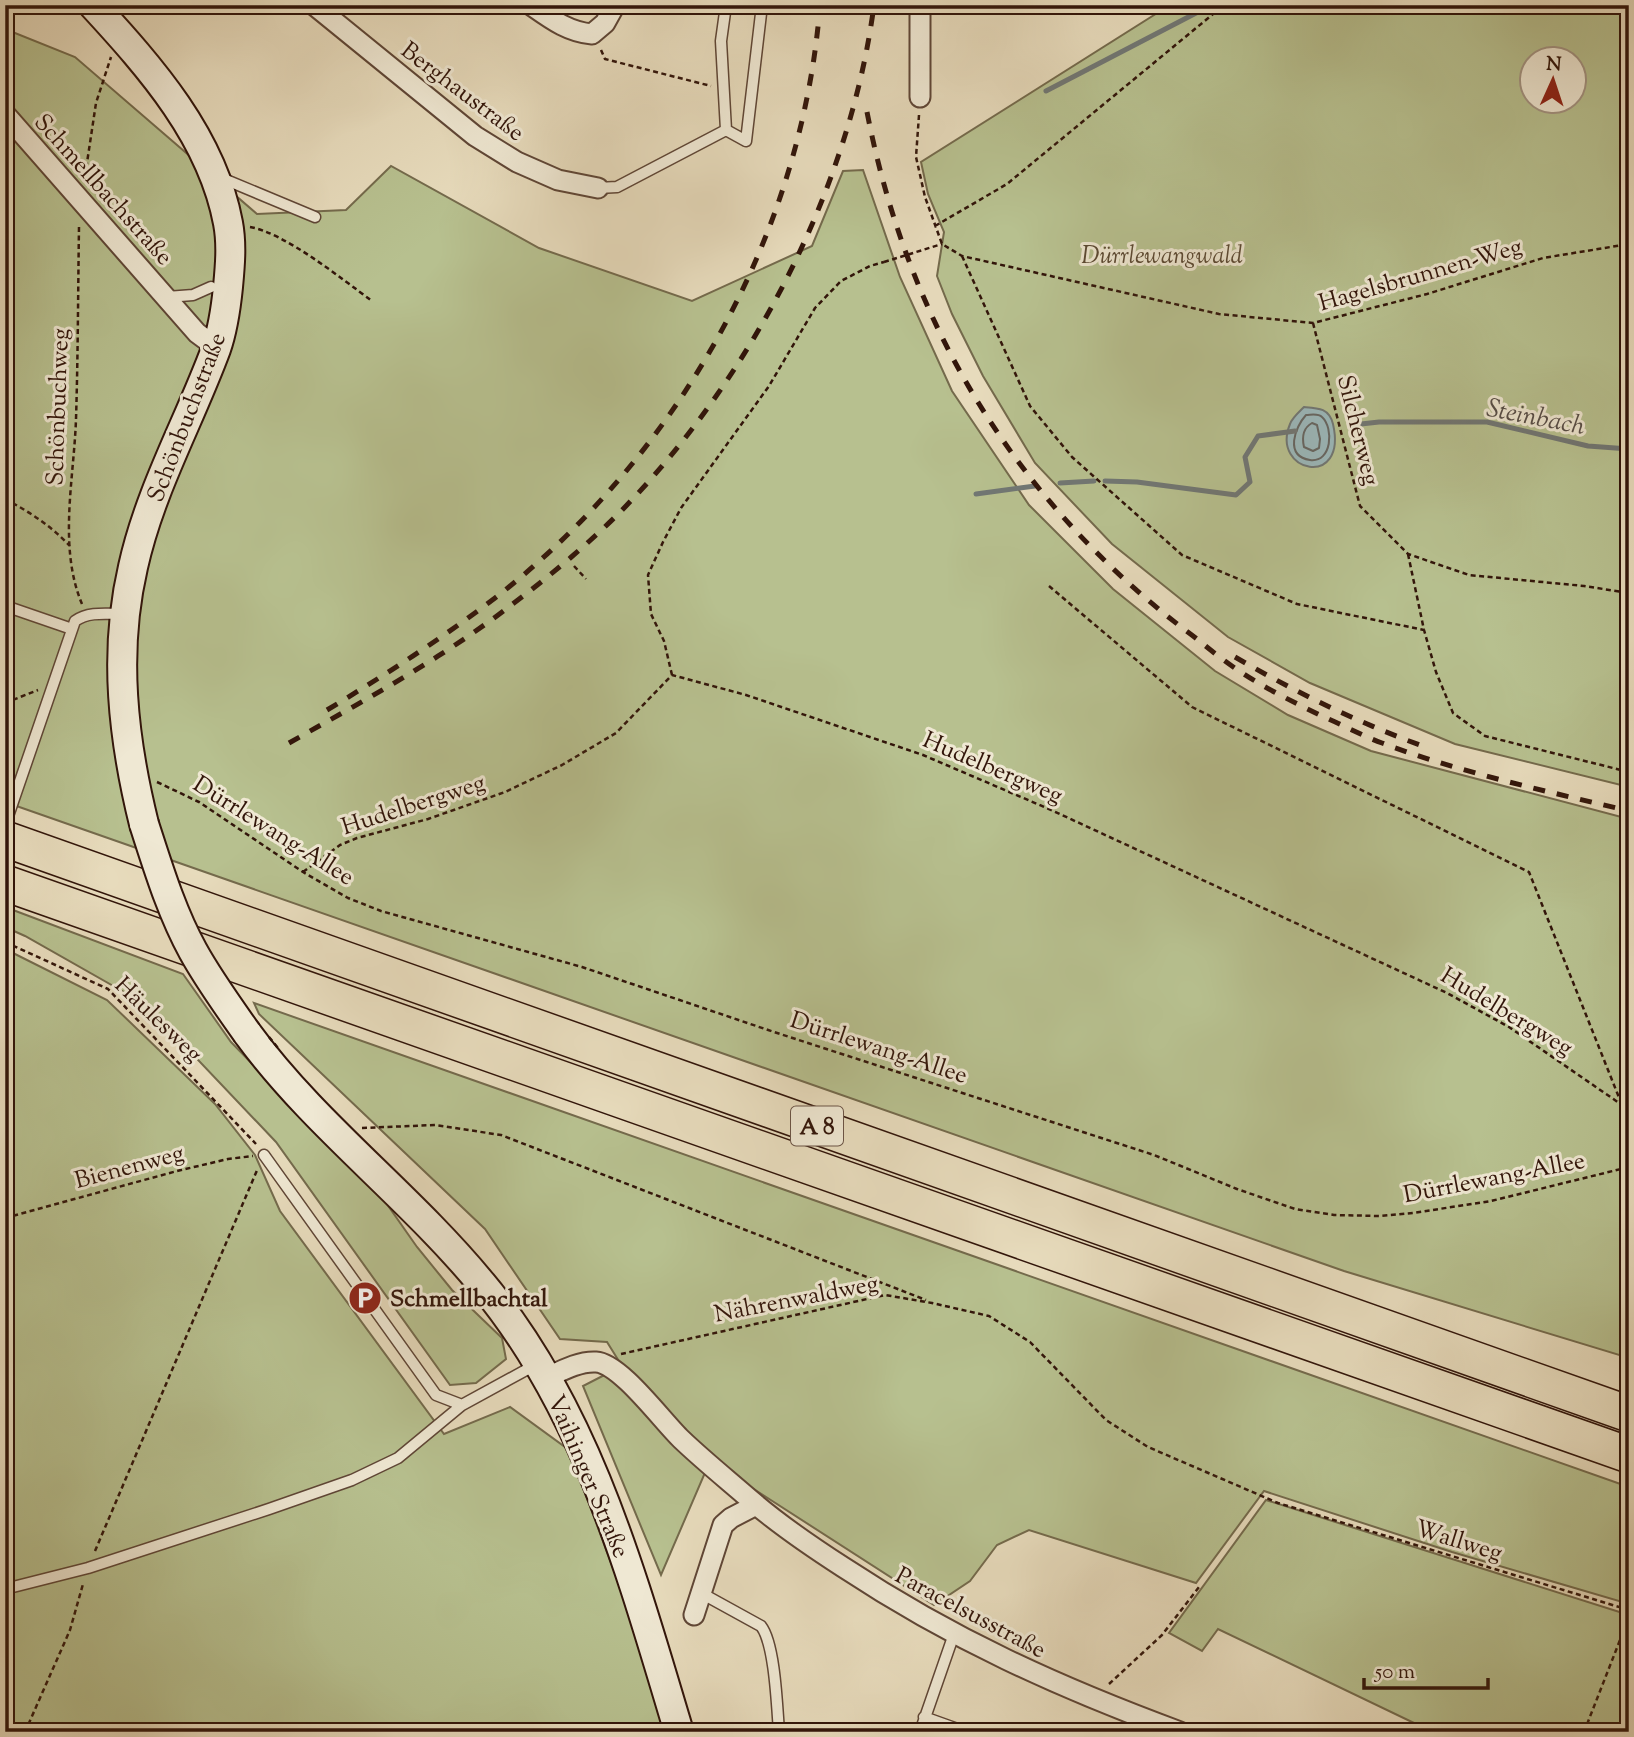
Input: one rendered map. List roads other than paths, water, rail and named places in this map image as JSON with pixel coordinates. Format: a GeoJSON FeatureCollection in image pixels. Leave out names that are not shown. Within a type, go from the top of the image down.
{"type":"FeatureCollection","features":[{"type":"Feature","properties":{"kind":"highway","name":"A 8"},"geometry":{"type":"LineString","coordinates":[[5,839],[1629,1414]]}},
{"type":"Feature","properties":{"kind":"highway","name":"A 8"},"geometry":{"type":"LineString","coordinates":[[5,883],[1629,1455]]}},
{"type":"Feature","properties":{"kind":"main road","name":"Schönbuchstraße"},"geometry":{"type":"LineString","coordinates":[[93,5],[120,34],[197,137],[215,176],[229,225],[226,309],[216,347],[146,519],[133,566],[125,614],[122,645],[123,710],[127,746],[144,824]]}},
{"type":"Feature","properties":{"kind":"main road","name":"Vaihinger Straße"},"geometry":{"type":"LineString","coordinates":[[144,824],[161,878],[192,949],[214,987],[247,1033],[297,1094],[465,1263],[507,1315],[542,1371],[579,1441],[615,1528],[679,1732]]}},
{"type":"Feature","properties":{"kind":"street","name":"Berghaustraße"},"geometry":{"type":"LineString","coordinates":[[313,5],[475,136],[517,162],[558,180],[598,188]]}},
{"type":"Feature","properties":{"kind":"street"},"geometry":{"type":"LineString","coordinates":[[530,5],[559,25],[578,33],[592,34],[605,23],[615,5]]}},
{"type":"Feature","properties":{"kind":"street"},"geometry":{"type":"LineString","coordinates":[[920,5],[920,97]]}},
{"type":"Feature","properties":{"kind":"street","name":"Schmellbachstraße"},"geometry":{"type":"LineString","coordinates":[[5,114],[197,333],[216,347]]}},
{"type":"Feature","properties":{"kind":"street","name":"Paracelsusstraße"},"geometry":{"type":"LineString","coordinates":[[542,1371],[598,1362],[615,1370],[679,1438],[756,1504],[880,1591],[954,1634],[1019,1667],[1096,1701],[1180,1732]]}},
{"type":"Feature","properties":{"kind":"street"},"geometry":{"type":"LineString","coordinates":[[694,1615],[723,1525],[756,1504]]}},
{"type":"Feature","properties":{"kind":"lane"},"geometry":{"type":"LineString","coordinates":[[726,5],[721,41],[726,130]]}},
{"type":"Feature","properties":{"kind":"lane"},"geometry":{"type":"LineString","coordinates":[[726,130],[746,141],[761,5]]}},
{"type":"Feature","properties":{"kind":"lane"},"geometry":{"type":"LineString","coordinates":[[598,188],[617,187],[726,130]]}},
{"type":"Feature","properties":{"kind":"lane"},"geometry":{"type":"LineString","coordinates":[[215,176],[315,218]]}},
{"type":"Feature","properties":{"kind":"lane","name":"Schmellbachstraße"},"geometry":{"type":"LineString","coordinates":[[167,297],[193,295],[211,287]]}},
{"type":"Feature","properties":{"kind":"lane"},"geometry":{"type":"LineString","coordinates":[[11,608],[72,629]]}},
{"type":"Feature","properties":{"kind":"lane"},"geometry":{"type":"LineString","coordinates":[[5,825],[75,621],[87,615],[125,614]]}},
{"type":"Feature","properties":{"kind":"lane"},"geometry":{"type":"LineString","coordinates":[[264,1155],[436,1395],[462,1405]]}},
{"type":"Feature","properties":{"kind":"lane"},"geometry":{"type":"LineString","coordinates":[[5,1589],[88,1568],[352,1479],[398,1458],[462,1405],[542,1371]]}},
{"type":"Feature","properties":{"kind":"lane"},"geometry":{"type":"LineString","coordinates":[[701,1593],[761,1626],[766,1633],[779,1732]]}},
{"type":"Feature","properties":{"kind":"lane"},"geometry":{"type":"LineString","coordinates":[[920,1732],[954,1634]]}},
{"type":"Feature","properties":{"kind":"lane"},"geometry":{"type":"LineString","coordinates":[[924,1717],[966,1732]]}},
{"type":"Feature","properties":{"kind":"water"},"geometry":{"type":"Polygon","coordinates":[[[1304,407],[1326,412],[1333,424],[1335,445],[1330,458],[1321,465],[1310,467],[1299,463],[1290,454],[1287,441],[1290,424],[1304,407]]]}},
{"type":"Feature","properties":{"kind":"waterway","name":"Steinbach"},"geometry":{"type":"LineString","coordinates":[[1046,91],[1198,12],[1203,5]]}},
{"type":"Feature","properties":{"kind":"waterway","name":"Steinbach"},"geometry":{"type":"LineString","coordinates":[[1352,425],[1379,422],[1487,422],[1588,446],[1629,449]]}},
{"type":"Feature","properties":{"kind":"waterway","name":"Steinbach"},"geometry":{"type":"LineString","coordinates":[[1105,481],[1137,482],[1236,495],[1250,482],[1245,457],[1258,436],[1295,431]]}},
{"type":"Feature","properties":{"kind":"waterway","name":"Steinbach"},"geometry":{"type":"LineString","coordinates":[[1060,483],[1094,481]]}},
{"type":"Feature","properties":{"kind":"waterway","name":"Steinbach"},"geometry":{"type":"LineString","coordinates":[[976,494],[1035,486]]}},
{"type":"Feature","properties":{"kind":"railway"},"geometry":{"type":"LineString","coordinates":[[327,710],[475,613],[560,542],[620,478],[673,409],[719,335],[757,257],[787,175],[808,91],[820,5]]}},
{"type":"Feature","properties":{"kind":"railway"},"geometry":{"type":"LineString","coordinates":[[289,743],[430,661],[510,606],[599,533],[672,454],[715,398],[754,338],[789,275],[843,142],[862,74],[874,5]]}},
{"type":"Feature","properties":{"kind":"railway"},"geometry":{"type":"LineString","coordinates":[[867,112],[885,189],[910,264],[941,334],[977,401],[1020,464],[1069,523],[1124,579],[1237,669],[1261,685],[1326,718],[1412,754],[1535,789],[1629,811]]}},
{"type":"Feature","properties":{"kind":"railway"},"geometry":{"type":"LineString","coordinates":[[1235,657],[1330,707],[1428,748]]}},
{"type":"Feature","properties":{"kind":"place","name":"Schmellbachtal"},"geometry":{"type":"Point","coordinates":[365,1298]}},
{"type":"Feature","properties":{"kind":"park label","name":"Dürrlewangwald"},"geometry":{"type":"Point","coordinates":[1162,255]}}]}
